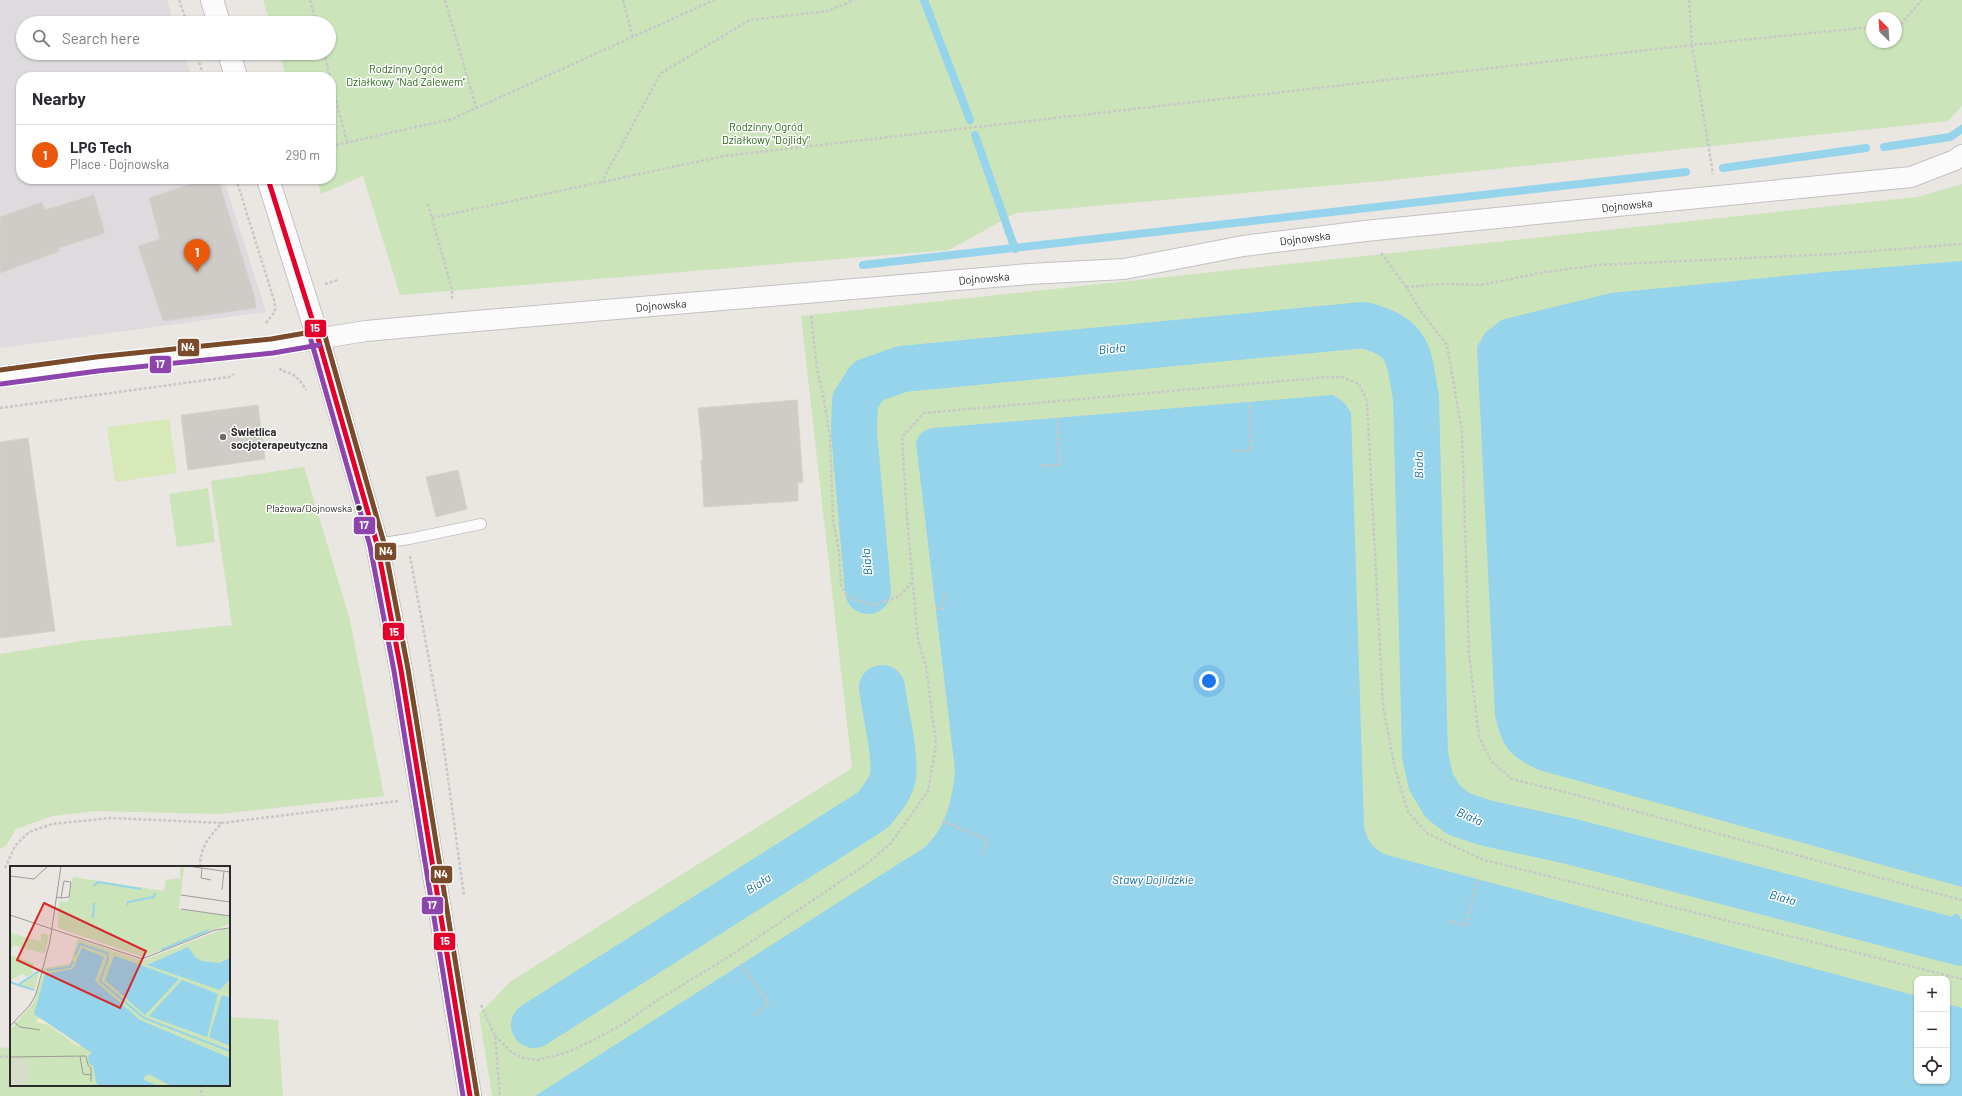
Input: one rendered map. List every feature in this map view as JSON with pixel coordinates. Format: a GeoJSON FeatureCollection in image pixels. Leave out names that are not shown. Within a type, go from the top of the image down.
{"type":"FeatureCollection","features":[{"type":"Feature","properties":{"kind":"street"},"geometry":{"type":"LineString","coordinates":[[212,0],[217,16]]}},
{"type":"Feature","properties":{"kind":"street"},"geometry":{"type":"LineString","coordinates":[[231,60],[235,72]]}},
{"type":"Feature","properties":{"kind":"street","name":"Dojnowska"},"geometry":{"type":"LineString","coordinates":[[0,377],[97,364],[272,346],[366,331],[1029,274],[1124,269],[1243,246],[1365,231],[1911,177],[1954,160],[1962,155]]}},
{"type":"Feature","properties":{"kind":"street"},"geometry":{"type":"LineString","coordinates":[[270,184],[318,338],[377,544],[401,670],[470,1096]]}},
{"type":"Feature","properties":{"kind":"lane"},"geometry":{"type":"LineString","coordinates":[[377,544],[481,524]]}},
{"type":"Feature","properties":{"kind":"path"},"geometry":{"type":"LineString","coordinates":[[179,0],[185,16]]}},
{"type":"Feature","properties":{"kind":"path"},"geometry":{"type":"LineString","coordinates":[[310,0],[314,16]]}},
{"type":"Feature","properties":{"kind":"path"},"geometry":{"type":"LineString","coordinates":[[445,0],[476,108]]}},
{"type":"Feature","properties":{"kind":"path"},"geometry":{"type":"LineString","coordinates":[[623,0],[633,38]]}},
{"type":"Feature","properties":{"kind":"path"},"geometry":{"type":"LineString","coordinates":[[336,145],[452,119],[714,0]]}},
{"type":"Feature","properties":{"kind":"path"},"geometry":{"type":"LineString","coordinates":[[601,183],[661,73],[750,20],[828,10],[854,0]]}},
{"type":"Feature","properties":{"kind":"path"},"geometry":{"type":"LineString","coordinates":[[1688,0],[1692,45],[1709,146]]}},
{"type":"Feature","properties":{"kind":"path"},"geometry":{"type":"LineString","coordinates":[[1902,23],[1922,0]]}},
{"type":"Feature","properties":{"kind":"path"},"geometry":{"type":"LineString","coordinates":[[432,218],[724,156],[1692,45],[1866,29]]}},
{"type":"Feature","properties":{"kind":"path"},"geometry":{"type":"LineString","coordinates":[[198,60],[202,72]]}},
{"type":"Feature","properties":{"kind":"path"},"geometry":{"type":"LineString","coordinates":[[326,60],[329,72]]}},
{"type":"Feature","properties":{"kind":"path"},"geometry":{"type":"LineString","coordinates":[[336,100],[347,142]]}},
{"type":"Feature","properties":{"kind":"path"},"geometry":{"type":"LineString","coordinates":[[238,184],[274,300],[275,309],[273,316],[266,322],[272,346],[281,371],[291,372],[299,379],[308,394]]}},
{"type":"Feature","properties":{"kind":"path"},"geometry":{"type":"LineString","coordinates":[[428,204],[452,290]]}},
{"type":"Feature","properties":{"kind":"path"},"geometry":{"type":"LineString","coordinates":[[1365,231],[1406,287],[1422,313],[1447,345],[1458,402],[1463,452],[1469,654],[1479,738],[1490,761],[1512,779],[1584,797],[1962,900]]}},
{"type":"Feature","properties":{"kind":"path"},"geometry":{"type":"LineString","coordinates":[[1406,287],[1442,284],[1481,285],[1545,272],[1599,265],[1834,254],[1962,244]]}},
{"type":"Feature","properties":{"kind":"path"},"geometry":{"type":"LineString","coordinates":[[807,293],[817,369],[830,438],[833,520],[840,552],[841,585],[845,593],[852,599],[874,605],[900,596],[913,582]]}},
{"type":"Feature","properties":{"kind":"path"},"geometry":{"type":"LineString","coordinates":[[0,408],[229,377],[235,374]]}},
{"type":"Feature","properties":{"kind":"path"},"geometry":{"type":"LineString","coordinates":[[495,1036],[510,1051],[520,1057],[537,1060],[565,1053],[592,1042],[733,954],[856,872],[890,843],[928,791],[936,744],[926,666],[918,640],[902,437],[924,413],[1342,377],[1359,384],[1367,401],[1384,706],[1395,769],[1408,812],[1428,834],[1484,860],[1962,979]]}},
{"type":"Feature","properties":{"kind":"path"},"geometry":{"type":"LineString","coordinates":[[1233,451],[1252,450],[1250,402]]}},
{"type":"Feature","properties":{"kind":"path"},"geometry":{"type":"LineString","coordinates":[[1040,466],[1060,465],[1057,418]]}},
{"type":"Feature","properties":{"kind":"path"},"geometry":{"type":"LineString","coordinates":[[409,539],[413,574],[440,720],[464,884],[464,902]]}},
{"type":"Feature","properties":{"kind":"path"},"geometry":{"type":"LineString","coordinates":[[936,608],[944,609],[944,591]]}},
{"type":"Feature","properties":{"kind":"path"},"geometry":{"type":"LineString","coordinates":[[5,868],[15,846],[29,832],[52,824],[110,818],[222,823],[422,799]]}},
{"type":"Feature","properties":{"kind":"path"},"geometry":{"type":"LineString","coordinates":[[943,821],[988,840],[981,856]]}},
{"type":"Feature","properties":{"kind":"path"},"geometry":{"type":"LineString","coordinates":[[200,866],[200,853],[213,833],[222,823]]}},
{"type":"Feature","properties":{"kind":"path"},"geometry":{"type":"LineString","coordinates":[[1448,921],[1466,926],[1478,879]]}},
{"type":"Feature","properties":{"kind":"path"},"geometry":{"type":"LineString","coordinates":[[740,964],[769,1003],[754,1015]]}},
{"type":"Feature","properties":{"kind":"path"},"geometry":{"type":"LineString","coordinates":[[478,999],[495,1036],[500,1096]]}},
{"type":"Feature","properties":{"kind":"path"},"geometry":{"type":"LineString","coordinates":[[0,1057],[10,1056]]}},
{"type":"Feature","properties":{"kind":"path"},"geometry":{"type":"LineString","coordinates":[[200,1086],[202,1096]]}},
{"type":"Feature","properties":{"kind":"shaded area"},"geometry":{"type":"Polygon","coordinates":[[[0,0],[167,0],[172,16],[16,16],[16,60],[186,60],[190,72],[16,72],[16,184],[226,184],[266,312],[0,348],[0,0]]]}},
{"type":"Feature","properties":{"kind":"green space","name":"Rodzinny Ogród Działkowy \"Dojlidy\""},"geometry":{"type":"Polygon","coordinates":[[[263,0],[1962,0],[1962,106],[1948,121],[1382,181],[1016,213],[949,250],[400,295],[363,176],[321,194],[318,184],[336,184],[336,72],[285,72],[281,60],[336,60],[336,16],[268,16],[263,0]]]}},
{"type":"Feature","properties":{"kind":"green space"},"geometry":{"type":"Polygon","coordinates":[[[1962,184],[1962,1096],[492,1096],[479,1014],[511,981],[852,768],[801,316],[1917,197],[1962,184]]]}},
{"type":"Feature","properties":{"kind":"green space"},"geometry":{"type":"Polygon","coordinates":[[[169,419],[177,473],[115,482],[107,427],[169,419]]]}},
{"type":"Feature","properties":{"kind":"green space"},"geometry":{"type":"Polygon","coordinates":[[[304,467],[350,620],[384,796],[219,814],[95,811],[53,816],[16,829],[5,847],[0,848],[0,654],[81,641],[232,625],[211,481],[304,467]]]}},
{"type":"Feature","properties":{"kind":"green space"},"geometry":{"type":"Polygon","coordinates":[[[208,488],[215,542],[177,547],[169,494],[208,488]]]}},
{"type":"Feature","properties":{"kind":"green space"},"geometry":{"type":"Polygon","coordinates":[[[230,1017],[278,1020],[283,1096],[0,1096],[0,1048],[10,1047],[10,1086],[230,1086],[230,1017]]]}},
{"type":"Feature","properties":{"kind":"water"},"geometry":{"type":"Polygon","coordinates":[[[1962,261],[1962,887],[1539,770],[1520,760],[1514,755],[1504,743],[1495,715],[1477,347],[1485,333],[1501,320],[1611,293],[1825,272],[1962,261]]]}},
{"type":"Feature","properties":{"kind":"water","name":"Stawy Dojlidzkie"},"geometry":{"type":"Polygon","coordinates":[[[1332,395],[1338,398],[1351,413],[1364,827],[1367,837],[1372,844],[1378,850],[1387,855],[1914,995],[1914,1084],[1950,1084],[1950,1005],[1962,1008],[1962,1096],[535,1096],[919,851],[928,844],[940,828],[951,799],[955,770],[916,443],[922,433],[933,428],[1332,395]]]}},
{"type":"Feature","properties":{"kind":"building"},"geometry":{"type":"Polygon","coordinates":[[[190,184],[220,184],[255,298],[256,308],[163,321],[138,246],[160,239],[149,198],[190,184]]]}},
{"type":"Feature","properties":{"kind":"building"},"geometry":{"type":"Polygon","coordinates":[[[94,195],[105,233],[59,248],[60,251],[0,273],[0,217],[42,202],[45,210],[94,195]]]}},
{"type":"Feature","properties":{"kind":"building"},"geometry":{"type":"Polygon","coordinates":[[[797,400],[803,482],[798,483],[798,501],[704,507],[701,460],[703,459],[698,408],[797,400]]]}},
{"type":"Feature","properties":{"kind":"building","name":"Świetlica socjoterapeutyczna"},"geometry":{"type":"Polygon","coordinates":[[[258,405],[265,459],[188,470],[181,415],[258,405]]]}},
{"type":"Feature","properties":{"kind":"building"},"geometry":{"type":"Polygon","coordinates":[[[28,438],[55,631],[0,638],[0,442],[28,438]]]}},
{"type":"Feature","properties":{"kind":"building"},"geometry":{"type":"Polygon","coordinates":[[[458,470],[467,509],[436,517],[426,477],[458,470]]]}},
{"type":"Feature","properties":{"kind":"waterway"},"geometry":{"type":"LineString","coordinates":[[924,0],[970,120]]}},
{"type":"Feature","properties":{"kind":"waterway"},"geometry":{"type":"LineString","coordinates":[[1884,147],[1950,137],[1962,129]]}},
{"type":"Feature","properties":{"kind":"waterway"},"geometry":{"type":"LineString","coordinates":[[975,135],[1015,249]]}},
{"type":"Feature","properties":{"kind":"waterway"},"geometry":{"type":"LineString","coordinates":[[1723,168],[1866,148]]}},
{"type":"Feature","properties":{"kind":"waterway"},"geometry":{"type":"LineString","coordinates":[[863,265],[1686,172]]}},
{"type":"Feature","properties":{"kind":"waterway","name":"Biała"},"geometry":{"type":"LineString","coordinates":[[868,591],[854,433],[855,401],[868,381],[902,369],[1364,325],[1380,330],[1399,342],[1405,350],[1409,359],[1416,398],[1425,755],[1431,782],[1443,802],[1459,814],[1486,823],[1569,841],[1962,943]]}},
{"type":"Feature","properties":{"kind":"waterway"},"geometry":{"type":"LineString","coordinates":[[1038,345],[1039,355]]}},
{"type":"Feature","properties":{"kind":"waterway","name":"Biała"},"geometry":{"type":"LineString","coordinates":[[534,1025],[873,810],[888,790],[892,781],[894,767],[892,745],[882,688]]}},
{"type":"Feature","properties":{"kind":"waterway"},"geometry":{"type":"LineString","coordinates":[[1950,940],[1956,918]]}},
{"type":"Feature","properties":{"kind":"transit line","name":"15"},"geometry":{"type":"LineString","coordinates":[[270,184],[318,338],[377,544],[401,670],[470,1096]]}},
{"type":"Feature","properties":{"kind":"transit line","name":"N4"},"geometry":{"type":"LineString","coordinates":[[0,370],[96,357],[271,339],[317,331]]}},
{"type":"Feature","properties":{"kind":"transit line","name":"N4"},"geometry":{"type":"LineString","coordinates":[[325,336],[384,543],[408,669],[477,1095]]}},
{"type":"Feature","properties":{"kind":"transit line","name":"17"},"geometry":{"type":"LineString","coordinates":[[311,340],[370,546],[394,671],[463,1096]]}},
{"type":"Feature","properties":{"kind":"transit line","name":"17"},"geometry":{"type":"LineString","coordinates":[[1,384],[98,371],[273,353],[319,345]]}},
{"type":"Feature","properties":{"kind":"place","name":"LPG Tech"},"geometry":{"type":"Point","coordinates":[197,272]}},
{"type":"Feature","properties":{"kind":"place","name":"Świetlica socjoterapeutyczna"},"geometry":{"type":"Point","coordinates":[223,437]}},
{"type":"Feature","properties":{"kind":"place","name":"Plażowa/Dojnowska"},"geometry":{"type":"Point","coordinates":[359,508]}},
{"type":"Feature","properties":{"kind":"park label","name":"Rodzinny Ogród Działkowy \"Nad Zalewem\""},"geometry":{"type":"Point","coordinates":[406,74]}}]}
